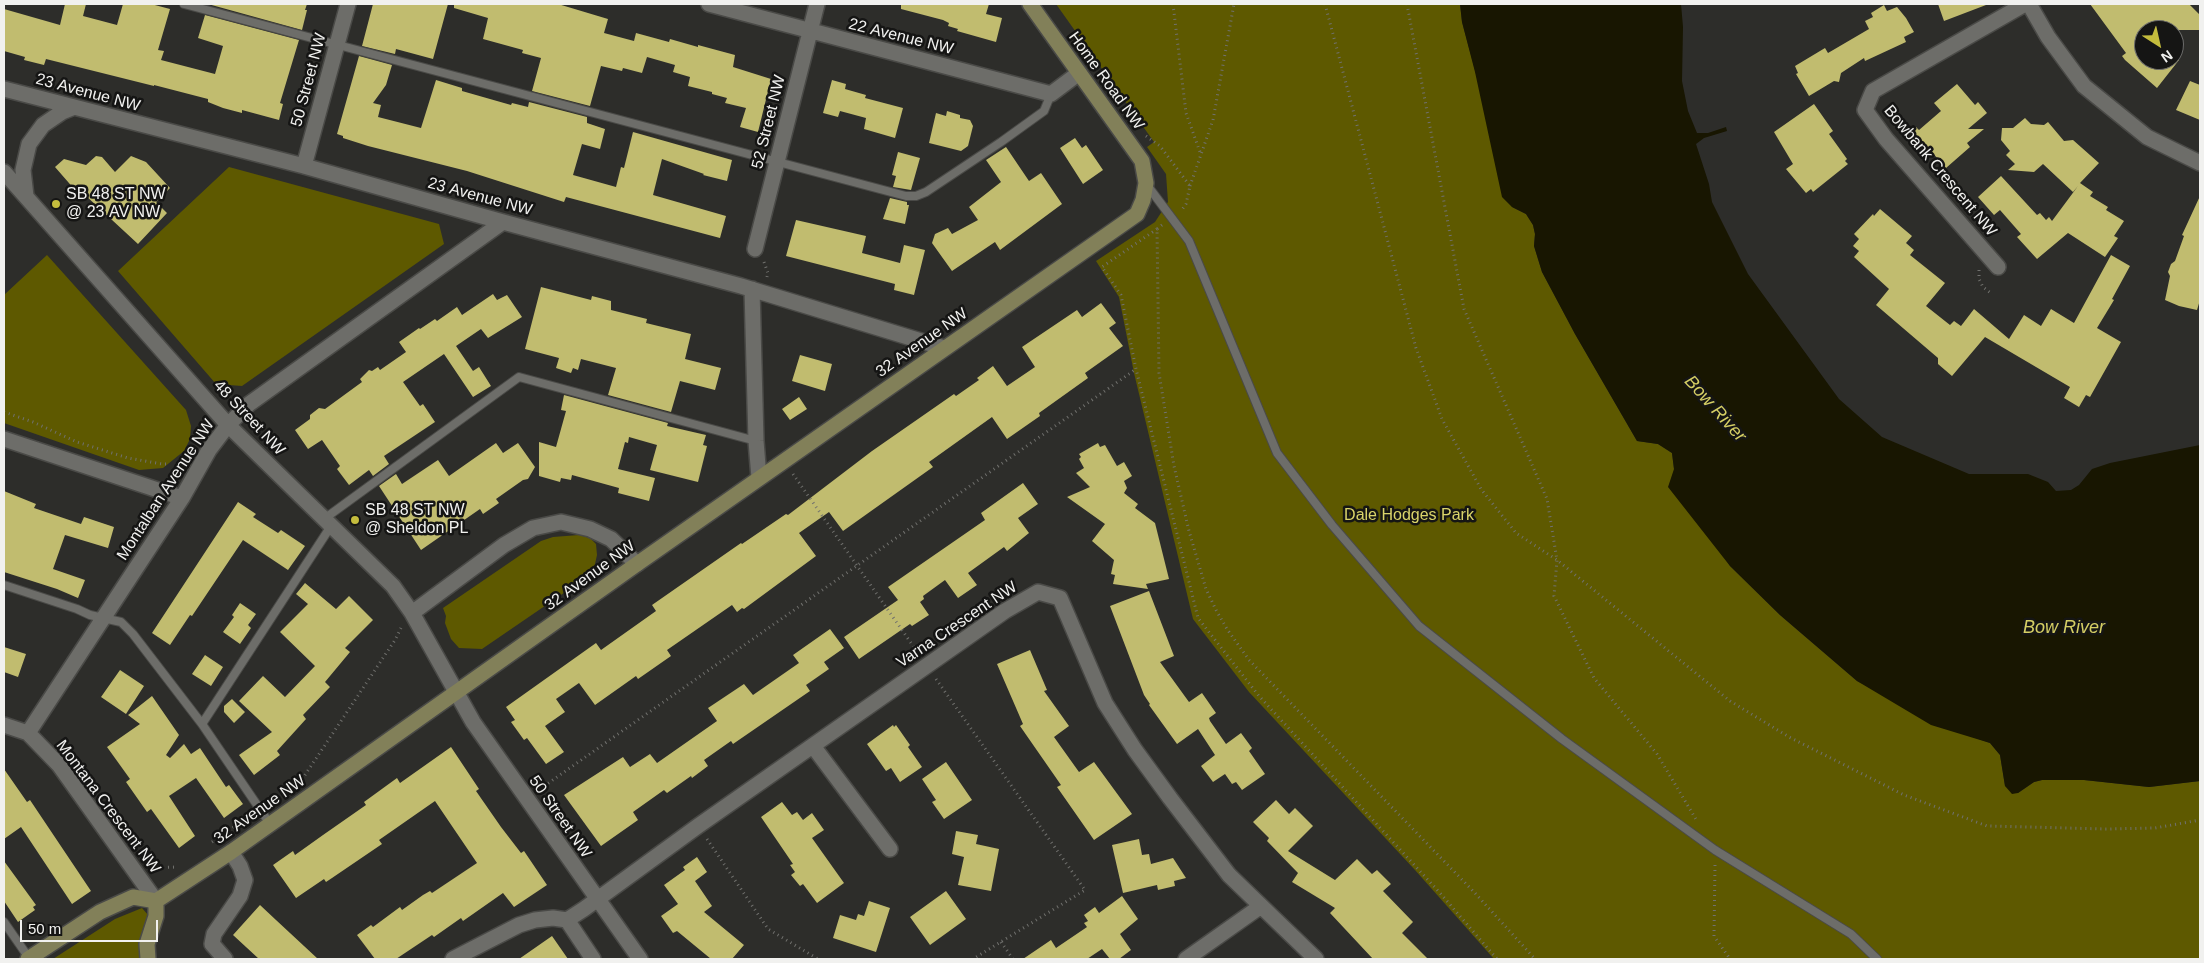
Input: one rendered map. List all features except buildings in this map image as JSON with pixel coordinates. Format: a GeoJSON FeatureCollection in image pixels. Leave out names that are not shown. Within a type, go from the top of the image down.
{"type":"FeatureCollection","features":[{"type":"Feature","properties":{"kind":"street","name":"50 Street NW"},"geometry":{"type":"LineString","coordinates":[[304,166],[348,4]]}},
{"type":"Feature","properties":{"kind":"street","name":"22 Avenue NW"},"geometry":{"type":"LineString","coordinates":[[709,4],[809,32],[1051,94]]}},
{"type":"Feature","properties":{"kind":"street","name":"52 Street NW"},"geometry":{"type":"LineString","coordinates":[[754,249],[817,4]]}},
{"type":"Feature","properties":{"kind":"street","name":"Home Road NW"},"geometry":{"type":"LineString","coordinates":[[1030,4],[1142,161],[1146,183]]}},
{"type":"Feature","properties":{"kind":"street"},"geometry":{"type":"LineString","coordinates":[[2027,4],[2048,37],[2084,86],[2147,138],[2200,163]]}},
{"type":"Feature","properties":{"kind":"street","name":"Bowbank Crescent NW"},"geometry":{"type":"LineString","coordinates":[[1998,267],[1886,139],[1865,110],[1872,91],[2027,4]]}},
{"type":"Feature","properties":{"kind":"street"},"geometry":{"type":"LineString","coordinates":[[1051,94],[1079,73]]}},
{"type":"Feature","properties":{"kind":"street","name":"23 Avenue NW"},"geometry":{"type":"LineString","coordinates":[[4,89],[304,166],[752,289],[944,348]]}},
{"type":"Feature","properties":{"kind":"street"},"geometry":{"type":"LineString","coordinates":[[26,196],[23,170],[29,144],[43,125],[57,115],[72,108]]}},
{"type":"Feature","properties":{"kind":"street","name":"48 Street NW"},"geometry":{"type":"LineString","coordinates":[[4,172],[228,425],[393,586],[412,613],[456,693]]}},
{"type":"Feature","properties":{"kind":"street","name":"32 Avenue NW"},"geometry":{"type":"LineString","coordinates":[[156,900],[230,852],[759,478],[1137,214],[1143,200],[1146,183]]}},
{"type":"Feature","properties":{"kind":"street","name":"Montalban Avenue NW"},"geometry":{"type":"LineString","coordinates":[[28,733],[182,498],[209,450],[228,425],[249,404],[503,222]]}},
{"type":"Feature","properties":{"kind":"street"},"geometry":{"type":"LineString","coordinates":[[752,289],[756,441],[759,478]]}},
{"type":"Feature","properties":{"kind":"street"},"geometry":{"type":"LineString","coordinates":[[4,438],[182,498]]}},
{"type":"Feature","properties":{"kind":"street"},"geometry":{"type":"LineString","coordinates":[[412,613],[504,545],[533,528],[561,522],[590,529],[610,539],[637,564]]}},
{"type":"Feature","properties":{"kind":"street","name":"Varna Crescent NW"},"geometry":{"type":"LineString","coordinates":[[567,920],[1005,611],[1038,592],[1060,598],[1105,703],[1135,750],[1229,875],[1261,906]]}},
{"type":"Feature","properties":{"kind":"street","name":"50 Street NW"},"geometry":{"type":"LineString","coordinates":[[456,693],[473,722],[523,796],[640,959]]}},
{"type":"Feature","properties":{"kind":"street","name":"Montana Crescent NW"},"geometry":{"type":"LineString","coordinates":[[4,725],[28,733],[59,765],[156,900]]}},
{"type":"Feature","properties":{"kind":"street"},"geometry":{"type":"LineString","coordinates":[[813,746],[890,848]]}},
{"type":"Feature","properties":{"kind":"street"},"geometry":{"type":"LineString","coordinates":[[225,959],[212,944],[214,934],[240,896],[245,880],[240,866],[230,852]]}},
{"type":"Feature","properties":{"kind":"street"},"geometry":{"type":"LineString","coordinates":[[29,959],[100,912],[132,897],[156,900],[156,916],[147,944],[148,959]]}},
{"type":"Feature","properties":{"kind":"street"},"geometry":{"type":"LineString","coordinates":[[1186,959],[1261,906],[1316,959]]}},
{"type":"Feature","properties":{"kind":"street"},"geometry":{"type":"LineString","coordinates":[[453,959],[519,925],[553,918],[567,920],[593,959]]}},
{"type":"Feature","properties":{"kind":"lane"},"geometry":{"type":"LineString","coordinates":[[184,4],[778,160],[906,196],[916,196],[926,192],[1044,111],[1051,94]]}},
{"type":"Feature","properties":{"kind":"lane"},"geometry":{"type":"LineString","coordinates":[[1146,183],[1189,241],[1277,453],[1332,525],[1419,626],[1562,739],[1715,850],[1851,934],[1877,959]]}},
{"type":"Feature","properties":{"kind":"lane"},"geometry":{"type":"LineString","coordinates":[[202,724],[328,523],[519,377],[756,441]]}},
{"type":"Feature","properties":{"kind":"lane"},"geometry":{"type":"LineString","coordinates":[[4,585],[90,615],[121,622],[133,634],[202,724],[270,824]]}},
{"type":"Feature","properties":{"kind":"lane"},"geometry":{"type":"LineString","coordinates":[[4,922],[29,959]]}},
{"type":"Feature","properties":{"kind":"path"},"geometry":{"type":"LineString","coordinates":[[1173,4],[1186,113],[1200,153]]}},
{"type":"Feature","properties":{"kind":"path"},"geometry":{"type":"LineString","coordinates":[[1190,186],[1213,120],[1234,4]]}},
{"type":"Feature","properties":{"kind":"path"},"geometry":{"type":"LineString","coordinates":[[1325,4],[1416,348],[1442,419],[1481,489],[1516,533],[1557,560],[1730,701],[1789,737],[1904,795],[1987,826],[2106,829],[2156,828],[2200,820]]}},
{"type":"Feature","properties":{"kind":"path"},"geometry":{"type":"LineString","coordinates":[[1407,4],[1464,309],[1547,499],[1557,560],[1554,596],[1594,678],[1656,754],[1701,826]]}},
{"type":"Feature","properties":{"kind":"path"},"geometry":{"type":"LineString","coordinates":[[1171,219],[1102,267],[1121,295],[1136,369],[1198,618],[1259,696],[1434,886],[1497,959]]}},
{"type":"Feature","properties":{"kind":"path"},"geometry":{"type":"LineString","coordinates":[[1157,228],[1160,382],[1174,466],[1189,531],[1206,589],[1216,610],[1249,660],[1474,892],[1535,959]]}},
{"type":"Feature","properties":{"kind":"path"},"geometry":{"type":"LineString","coordinates":[[752,289],[766,282],[768,273],[764,262],[754,249]]}},
{"type":"Feature","properties":{"kind":"path"},"geometry":{"type":"LineString","coordinates":[[1979,268],[1979,279],[1983,287],[1992,294]]}},
{"type":"Feature","properties":{"kind":"path"},"geometry":{"type":"LineString","coordinates":[[523,796],[540,789],[1136,369]]}},
{"type":"Feature","properties":{"kind":"path"},"geometry":{"type":"LineString","coordinates":[[4,412],[33,422],[77,442],[128,458],[170,464]]}},
{"type":"Feature","properties":{"kind":"path"},"geometry":{"type":"LineString","coordinates":[[784,461],[1085,890],[973,959]]}},
{"type":"Feature","properties":{"kind":"path"},"geometry":{"type":"LineString","coordinates":[[208,846],[303,778],[412,613]]}},
{"type":"Feature","properties":{"kind":"path"},"geometry":{"type":"LineString","coordinates":[[698,826],[768,929],[818,959]]}},
{"type":"Feature","properties":{"kind":"path"},"geometry":{"type":"LineString","coordinates":[[1715,850],[1714,936],[1730,959]]}},
{"type":"Feature","properties":{"kind":"path"},"geometry":{"type":"LineString","coordinates":[[152,869],[178,867]]}},
{"type":"Feature","properties":{"kind":"path"},"geometry":{"type":"LineString","coordinates":[[1001,942],[1013,959]]}},
{"type":"Feature","properties":{"kind":"green space","name":"Dale Hodges Park"},"geometry":{"type":"Polygon","coordinates":[[[1056,4],[1460,4],[1462,22],[1512,207],[1526,214],[1533,225],[1535,234],[1534,246],[1542,272],[1575,334],[1637,441],[1658,444],[1672,453],[1674,469],[1730,566],[1780,615],[1857,681],[1973,737],[1990,743],[2000,755],[2005,786],[2018,793],[2034,782],[2042,780],[2084,780],[2149,787],[2200,781],[2200,959],[1494,959],[1415,870],[1249,692],[1193,619],[1134,373],[1119,297],[1096,261],[1155,222],[1168,202],[1166,174],[1147,147],[1154,142],[1056,4]]]}},
{"type":"Feature","properties":{"kind":"green space"},"geometry":{"type":"Polygon","coordinates":[[[229,167],[439,224],[444,244],[242,386],[216,384],[118,271],[229,167]]]}},
{"type":"Feature","properties":{"kind":"green space"},"geometry":{"type":"Polygon","coordinates":[[[47,255],[186,410],[191,426],[190,439],[184,451],[163,468],[139,470],[4,423],[4,295],[47,255]]]}},
{"type":"Feature","properties":{"kind":"green space"},"geometry":{"type":"Polygon","coordinates":[[[579,535],[590,538],[596,544],[597,555],[593,573],[482,649],[459,648],[451,639],[445,623],[446,616],[443,608],[541,541],[553,537],[579,535]]]}},
{"type":"Feature","properties":{"kind":"green space"},"geometry":{"type":"Polygon","coordinates":[[[142,908],[148,915],[142,931],[142,959],[53,959],[115,919],[142,908]]]}},
{"type":"Feature","properties":{"kind":"water","name":"Bow River"},"geometry":{"type":"Polygon","coordinates":[[[1460,4],[1681,4],[1683,27],[1682,81],[1688,111],[1697,133],[1708,133],[1726,127],[1727,131],[1704,138],[1696,144],[1709,184],[1712,202],[1748,274],[1839,399],[1882,437],[1969,474],[2028,474],[2048,482],[2056,491],[2071,490],[2079,485],[2092,469],[2110,463],[2200,445],[2200,781],[2149,787],[2084,780],[2042,780],[2034,782],[2018,793],[2012,794],[2005,786],[2000,755],[1990,743],[1931,725],[1857,681],[1780,615],[1730,566],[1668,487],[1674,469],[1672,453],[1658,444],[1637,441],[1575,334],[1542,272],[1534,246],[1535,234],[1533,225],[1526,214],[1512,207],[1502,197],[1475,72],[1462,22],[1460,4]]]}},
{"type":"Feature","properties":{"kind":"place","name":"SB 48 ST NW @ 23 AV NW"},"geometry":{"type":"Point","coordinates":[56,204]}},
{"type":"Feature","properties":{"kind":"place","name":"SB 48 ST NW @ Sheldon PL"},"geometry":{"type":"Point","coordinates":[355,520]}}]}
